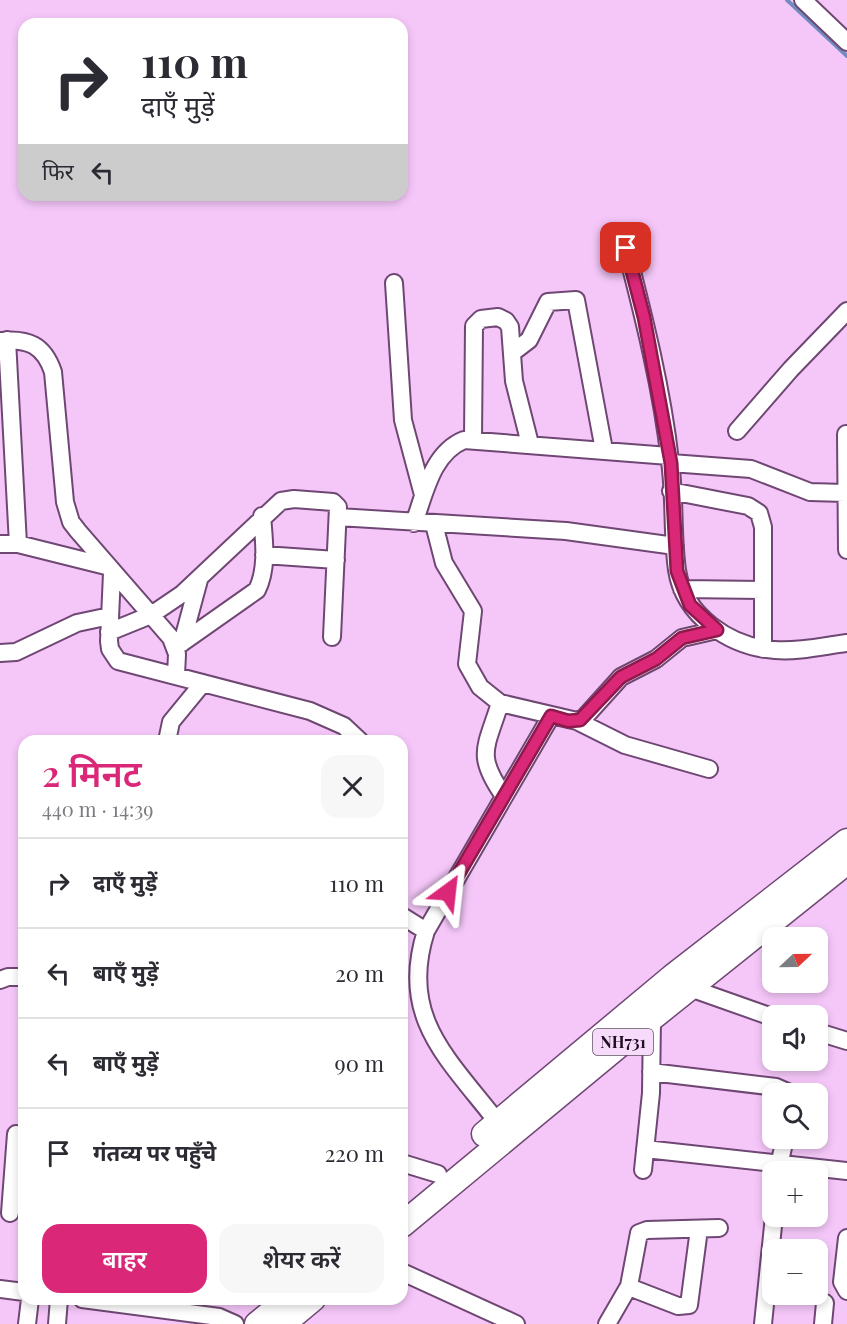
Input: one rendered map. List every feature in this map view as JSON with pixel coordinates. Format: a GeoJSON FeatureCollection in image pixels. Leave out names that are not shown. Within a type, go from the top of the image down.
{"type":"FeatureCollection","features":[{"type":"Feature","properties":{"kind":"highway","name":"NH731"},"geometry":{"type":"LineString","coordinates":[[408,1198],[672,977],[847,841]]}},
{"type":"Feature","properties":{"kind":"highway","name":"NH731"},"geometry":{"type":"LineString","coordinates":[[408,1220],[652,1018],[847,862]]}},
{"type":"Feature","properties":{"kind":"highway"},"geometry":{"type":"LineString","coordinates":[[273,1311],[293,1305]]}},
{"type":"Feature","properties":{"kind":"street"},"geometry":{"type":"LineString","coordinates":[[803,0],[847,42]]}},
{"type":"Feature","properties":{"kind":"street"},"geometry":{"type":"LineString","coordinates":[[626,248],[644,317],[670,459],[675,546],[682,590],[699,617],[717,630],[763,649],[790,650],[847,643]]}},
{"type":"Feature","properties":{"kind":"street"},"geometry":{"type":"LineString","coordinates":[[394,283],[403,420],[424,496]]}},
{"type":"Feature","properties":{"kind":"street"},"geometry":{"type":"LineString","coordinates":[[512,353],[529,340],[548,302],[576,300],[604,450]]}},
{"type":"Feature","properties":{"kind":"street"},"geometry":{"type":"LineString","coordinates":[[737,431],[791,369],[847,311]]}},
{"type":"Feature","properties":{"kind":"street"},"geometry":{"type":"LineString","coordinates":[[473,439],[474,326],[478,320],[488,317],[506,321],[510,327],[514,381],[530,444]]}},
{"type":"Feature","properties":{"kind":"street"},"geometry":{"type":"LineString","coordinates":[[18,544],[7,487],[3,341],[35,344],[49,359],[53,372],[65,502],[71,522],[109,569],[155,612],[168,633],[179,645]]}},
{"type":"Feature","properties":{"kind":"street"},"geometry":{"type":"LineString","coordinates":[[846,434],[847,550]]}},
{"type":"Feature","properties":{"kind":"street"},"geometry":{"type":"LineString","coordinates":[[414,523],[442,457],[458,443],[473,439],[604,450],[751,469],[810,492],[845,493]]}},
{"type":"Feature","properties":{"kind":"street"},"geometry":{"type":"LineString","coordinates":[[671,491],[748,506],[759,513],[763,526],[763,649]]}},
{"type":"Feature","properties":{"kind":"street"},"geometry":{"type":"LineString","coordinates":[[155,612],[199,579],[262,516],[281,501],[294,499],[335,502],[338,517],[332,637]]}},
{"type":"Feature","properties":{"kind":"street"},"geometry":{"type":"LineString","coordinates":[[179,645],[257,590],[262,576],[264,555],[262,516]]}},
{"type":"Feature","properties":{"kind":"street"},"geometry":{"type":"LineString","coordinates":[[338,517],[566,531],[675,546]]}},
{"type":"Feature","properties":{"kind":"street"},"geometry":{"type":"LineString","coordinates":[[64,556],[71,522]]}},
{"type":"Feature","properties":{"kind":"street"},"geometry":{"type":"LineString","coordinates":[[434,524],[444,563],[473,611],[467,659],[468,669],[480,687],[500,703],[577,721],[625,745],[709,769]]}},
{"type":"Feature","properties":{"kind":"street"},"geometry":{"type":"LineString","coordinates":[[0,544],[18,544],[109,569]]}},
{"type":"Feature","properties":{"kind":"street"},"geometry":{"type":"LineString","coordinates":[[264,555],[336,560]]}},
{"type":"Feature","properties":{"kind":"street"},"geometry":{"type":"LineString","coordinates":[[109,569],[110,649],[118,660],[330,718],[355,735]]}},
{"type":"Feature","properties":{"kind":"street"},"geometry":{"type":"LineString","coordinates":[[176,675],[179,645],[199,579]]}},
{"type":"Feature","properties":{"kind":"street"},"geometry":{"type":"LineString","coordinates":[[682,590],[763,590]]}},
{"type":"Feature","properties":{"kind":"street"},"geometry":{"type":"LineString","coordinates":[[0,653],[16,652],[77,623],[110,624],[155,612],[216,619]]}},
{"type":"Feature","properties":{"kind":"street"},"geometry":{"type":"LineString","coordinates":[[577,721],[621,677],[656,659],[677,641],[717,630]]}},
{"type":"Feature","properties":{"kind":"street"},"geometry":{"type":"LineString","coordinates":[[168,735],[171,722],[203,683]]}},
{"type":"Feature","properties":{"kind":"street"},"geometry":{"type":"LineString","coordinates":[[500,703],[487,746],[485,762],[490,776],[504,796]]}},
{"type":"Feature","properties":{"kind":"street"},"geometry":{"type":"LineString","coordinates":[[498,1123],[428,1028],[418,991],[418,967],[426,931],[551,716]]}},
{"type":"Feature","properties":{"kind":"street"},"geometry":{"type":"LineString","coordinates":[[408,920],[426,931]]}},
{"type":"Feature","properties":{"kind":"street"},"geometry":{"type":"LineString","coordinates":[[0,980],[8,976],[18,977]]}},
{"type":"Feature","properties":{"kind":"street"},"geometry":{"type":"LineString","coordinates":[[690,988],[762,1013]]}},
{"type":"Feature","properties":{"kind":"street"},"geometry":{"type":"LineString","coordinates":[[643,1170],[651,1072],[652,1018]]}},
{"type":"Feature","properties":{"kind":"street"},"geometry":{"type":"LineString","coordinates":[[828,1035],[847,1041]]}},
{"type":"Feature","properties":{"kind":"street"},"geometry":{"type":"LineString","coordinates":[[651,1072],[762,1085]]}},
{"type":"Feature","properties":{"kind":"street"},"geometry":{"type":"LineString","coordinates":[[11,1213],[13,1133]]}},
{"type":"Feature","properties":{"kind":"street"},"geometry":{"type":"LineString","coordinates":[[645,1149],[762,1165]]}},
{"type":"Feature","properties":{"kind":"street"},"geometry":{"type":"LineString","coordinates":[[408,1165],[438,1174]]}},
{"type":"Feature","properties":{"kind":"street"},"geometry":{"type":"LineString","coordinates":[[828,1170],[847,1171]]}},
{"type":"Feature","properties":{"kind":"street"},"geometry":{"type":"LineString","coordinates":[[763,1324],[773,1227]]}},
{"type":"Feature","properties":{"kind":"street"},"geometry":{"type":"LineString","coordinates":[[607,1324],[629,1287],[639,1233],[647,1230],[719,1228]]}},
{"type":"Feature","properties":{"kind":"street"},"geometry":{"type":"LineString","coordinates":[[629,1287],[678,1306],[689,1305],[692,1299],[699,1229]]}},
{"type":"Feature","properties":{"kind":"street"},"geometry":{"type":"LineString","coordinates":[[847,1238],[842,1282],[847,1291]]}},
{"type":"Feature","properties":{"kind":"street"},"geometry":{"type":"LineString","coordinates":[[408,1275],[516,1324]]}},
{"type":"Feature","properties":{"kind":"street"},"geometry":{"type":"LineString","coordinates":[[0,1289],[18,1291]]}},
{"type":"Feature","properties":{"kind":"street"},"geometry":{"type":"LineString","coordinates":[[27,1324],[29,1305]]}},
{"type":"Feature","properties":{"kind":"street"},"geometry":{"type":"LineString","coordinates":[[57,1324],[59,1305]]}},
{"type":"Feature","properties":{"kind":"street"},"geometry":{"type":"LineString","coordinates":[[173,1305],[219,1317],[235,1324]]}},
{"type":"Feature","properties":{"kind":"street"},"geometry":{"type":"LineString","coordinates":[[823,1324],[825,1305]]}},
{"type":"Feature","properties":{"kind":"waterway"},"geometry":{"type":"LineString","coordinates":[[787,0],[847,56]]}},
{"type":"Feature","properties":{"kind":"route"},"geometry":{"type":"LineString","coordinates":[[448,892],[551,716],[568,721],[584,718],[621,677],[656,659],[682,638],[717,630],[699,617],[690,605],[682,590],[677,571],[671,463],[644,317],[626,248]]}}]}
